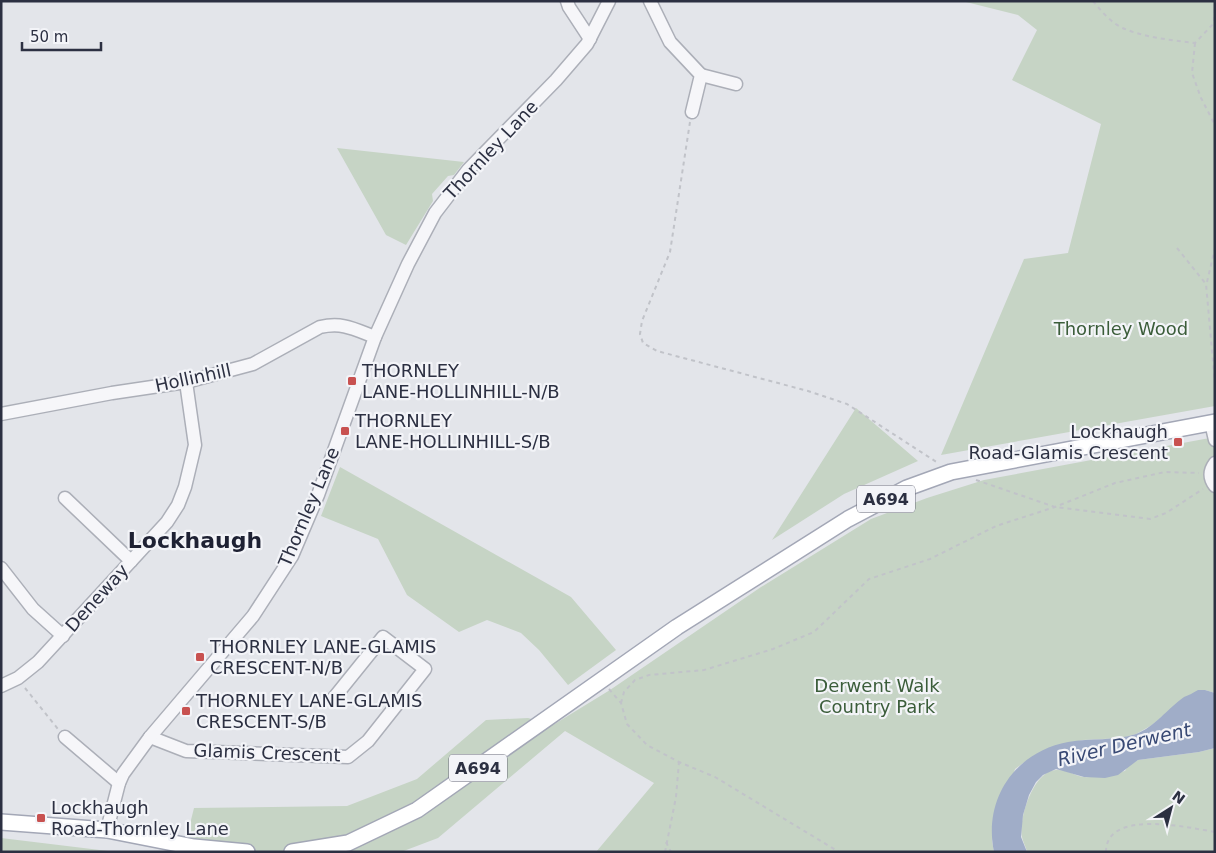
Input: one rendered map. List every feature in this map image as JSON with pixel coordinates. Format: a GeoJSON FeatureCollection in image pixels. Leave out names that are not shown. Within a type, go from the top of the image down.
{"type":"FeatureCollection","features":[{"type":"Feature","properties":{"kind":"main road","name":"A694"},"geometry":{"type":"LineString","coordinates":[[292,852],[348,843],[418,810],[677,627],[848,519],[907,488],[951,472],[1213,423]]}},
{"type":"Feature","properties":{"kind":"main road"},"geometry":{"type":"LineString","coordinates":[[1,822],[107,830],[194,846],[247,852]]}},
{"type":"Feature","properties":{"kind":"street"},"geometry":{"type":"LineString","coordinates":[[567,1],[569,8],[590,39]]}},
{"type":"Feature","properties":{"kind":"street","name":"Thornley Lane"},"geometry":{"type":"LineString","coordinates":[[107,830],[119,783],[150,737],[253,616],[292,556],[318,495],[376,337],[408,264],[435,212],[468,170],[556,80],[590,39],[610,1]]}},
{"type":"Feature","properties":{"kind":"street"},"geometry":{"type":"LineString","coordinates":[[650,1],[670,42],[701,74],[736,84]]}},
{"type":"Feature","properties":{"kind":"street"},"geometry":{"type":"LineString","coordinates":[[692,112],[701,74]]}},
{"type":"Feature","properties":{"kind":"street","name":"Hollinhill"},"geometry":{"type":"LineString","coordinates":[[1,414],[112,393],[186,382],[253,364],[320,328],[330,325],[342,324],[376,337]]}},
{"type":"Feature","properties":{"kind":"street","name":"Deneway"},"geometry":{"type":"LineString","coordinates":[[1,686],[18,678],[38,662],[167,522],[178,505],[185,487],[195,445],[186,382]]}},
{"type":"Feature","properties":{"kind":"street"},"geometry":{"type":"LineString","coordinates":[[1213,423],[1215,440]]}},
{"type":"Feature","properties":{"kind":"street"},"geometry":{"type":"LineString","coordinates":[[1212,468],[1211,480],[1215,486]]}},
{"type":"Feature","properties":{"kind":"street"},"geometry":{"type":"LineString","coordinates":[[65,498],[131,561]]}},
{"type":"Feature","properties":{"kind":"street"},"geometry":{"type":"LineString","coordinates":[[1,568],[33,609],[63,636]]}},
{"type":"Feature","properties":{"kind":"street","name":"Glamis Crescent"},"geometry":{"type":"LineString","coordinates":[[150,737],[186,751],[348,757],[368,741],[425,669],[383,637],[333,699]]}},
{"type":"Feature","properties":{"kind":"street"},"geometry":{"type":"LineString","coordinates":[[65,737],[119,783]]}},
{"type":"Feature","properties":{"kind":"path"},"geometry":{"type":"LineString","coordinates":[[1093,1],[1108,17],[1124,29],[1155,38],[1195,42]]}},
{"type":"Feature","properties":{"kind":"path"},"geometry":{"type":"LineString","coordinates":[[1215,4],[1214,21],[1195,42],[1192,73],[1201,98],[1215,125]]}},
{"type":"Feature","properties":{"kind":"path"},"geometry":{"type":"LineString","coordinates":[[692,112],[670,252],[642,321],[640,334],[643,343],[658,351],[808,391],[847,404],[951,472],[1055,507],[1150,519],[1166,513],[1202,490]]}},
{"type":"Feature","properties":{"kind":"path"},"geometry":{"type":"LineString","coordinates":[[1177,248],[1206,284]]}},
{"type":"Feature","properties":{"kind":"path"},"geometry":{"type":"LineString","coordinates":[[1215,248],[1206,284],[1215,384]]}},
{"type":"Feature","properties":{"kind":"path"},"geometry":{"type":"LineString","coordinates":[[620,702],[624,692],[635,680],[649,675],[704,670],[773,649],[814,632],[869,578],[930,559],[996,526],[1055,507],[1115,483],[1165,472],[1184,472],[1212,468]]}},
{"type":"Feature","properties":{"kind":"path"},"geometry":{"type":"LineString","coordinates":[[18,678],[65,737]]}},
{"type":"Feature","properties":{"kind":"path"},"geometry":{"type":"LineString","coordinates":[[601,680],[620,702],[628,724],[647,745],[679,762],[715,777],[839,852]]}},
{"type":"Feature","properties":{"kind":"path"},"geometry":{"type":"LineString","coordinates":[[665,852],[676,797],[679,762]]}},
{"type":"Feature","properties":{"kind":"path"},"geometry":{"type":"LineString","coordinates":[[1106,852],[1108,839],[1114,833],[1136,825],[1151,823],[1215,832]]}},
{"type":"Feature","properties":{"kind":"path"},"geometry":{"type":"LineString","coordinates":[[666,842],[671,852]]}},
{"type":"Feature","properties":{"kind":"green space","name":"Thornley Wood"},"geometry":{"type":"Polygon","coordinates":[[[962,1],[1215,1],[1215,406],[941,455],[1024,259],[1068,253],[1101,124],[1012,80],[1037,30],[1018,15],[962,1]]]}},
{"type":"Feature","properties":{"kind":"green space"},"geometry":{"type":"Polygon","coordinates":[[[337,148],[464,162],[454,175],[448,176],[432,194],[433,201],[406,245],[386,235],[337,148]]]}},
{"type":"Feature","properties":{"kind":"green space"},"geometry":{"type":"Polygon","coordinates":[[[856,408],[918,461],[844,494],[772,540],[856,408]]]}},
{"type":"Feature","properties":{"kind":"green space","name":"Derwent Walk Country Park"},"geometry":{"type":"Polygon","coordinates":[[[1215,437],[1215,693],[1205,690],[1184,698],[1152,725],[1136,734],[1122,738],[1083,740],[1051,748],[1026,761],[1015,769],[992,841],[994,852],[596,852],[654,783],[565,731],[438,838],[401,852],[183,852],[194,808],[347,806],[417,779],[486,720],[528,718],[553,725],[610,690],[761,587],[871,519],[927,498],[984,480],[1215,437]]]}},
{"type":"Feature","properties":{"kind":"green space"},"geometry":{"type":"Polygon","coordinates":[[[340,467],[571,597],[616,650],[568,685],[539,650],[521,633],[487,620],[459,632],[407,595],[378,539],[321,516],[340,467]]]}},
{"type":"Feature","properties":{"kind":"green space"},"geometry":{"type":"Polygon","coordinates":[[[1215,748],[1215,852],[1027,852],[1021,829],[1025,808],[1035,786],[1048,772],[1059,770],[1083,777],[1098,776],[1125,771],[1128,766],[1138,760],[1215,748]]]}},
{"type":"Feature","properties":{"kind":"green space"},"geometry":{"type":"Polygon","coordinates":[[[1,838],[108,851],[130,852],[1,852],[1,838]]]}},
{"type":"Feature","properties":{"kind":"water","name":"River Derwent"},"geometry":{"type":"Polygon","coordinates":[[[1198,690],[1215,693],[1215,748],[1138,760],[1118,775],[1105,778],[1084,777],[1056,769],[1043,775],[1036,782],[1029,795],[1023,815],[1021,837],[1027,852],[994,852],[993,814],[1007,781],[1018,767],[1049,747],[1068,742],[1119,738],[1136,734],[1149,727],[1178,701],[1198,690]]]}},
{"type":"Feature","properties":{"kind":"place","name":"THORNLEY LANE-HOLLINHILL-N/B"},"geometry":{"type":"Point","coordinates":[352,381]}},
{"type":"Feature","properties":{"kind":"place","name":"THORNLEY LANE-HOLLINHILL-S/B"},"geometry":{"type":"Point","coordinates":[345,431]}},
{"type":"Feature","properties":{"kind":"place","name":"Lockhaugh Road-Glamis Crescent"},"geometry":{"type":"Point","coordinates":[1178,442]}},
{"type":"Feature","properties":{"kind":"place","name":"THORNLEY LANE-GLAMIS CRESCENT-N/B"},"geometry":{"type":"Point","coordinates":[200,657]}},
{"type":"Feature","properties":{"kind":"place","name":"THORNLEY LANE-GLAMIS CRESCENT-S/B"},"geometry":{"type":"Point","coordinates":[186,711]}},
{"type":"Feature","properties":{"kind":"place","name":"Lockhaugh Road-Thornley Lane"},"geometry":{"type":"Point","coordinates":[41,818]}},
{"type":"Feature","properties":{"kind":"district","name":"Lockhaugh"},"geometry":{"type":"Point","coordinates":[195,540]}}]}
